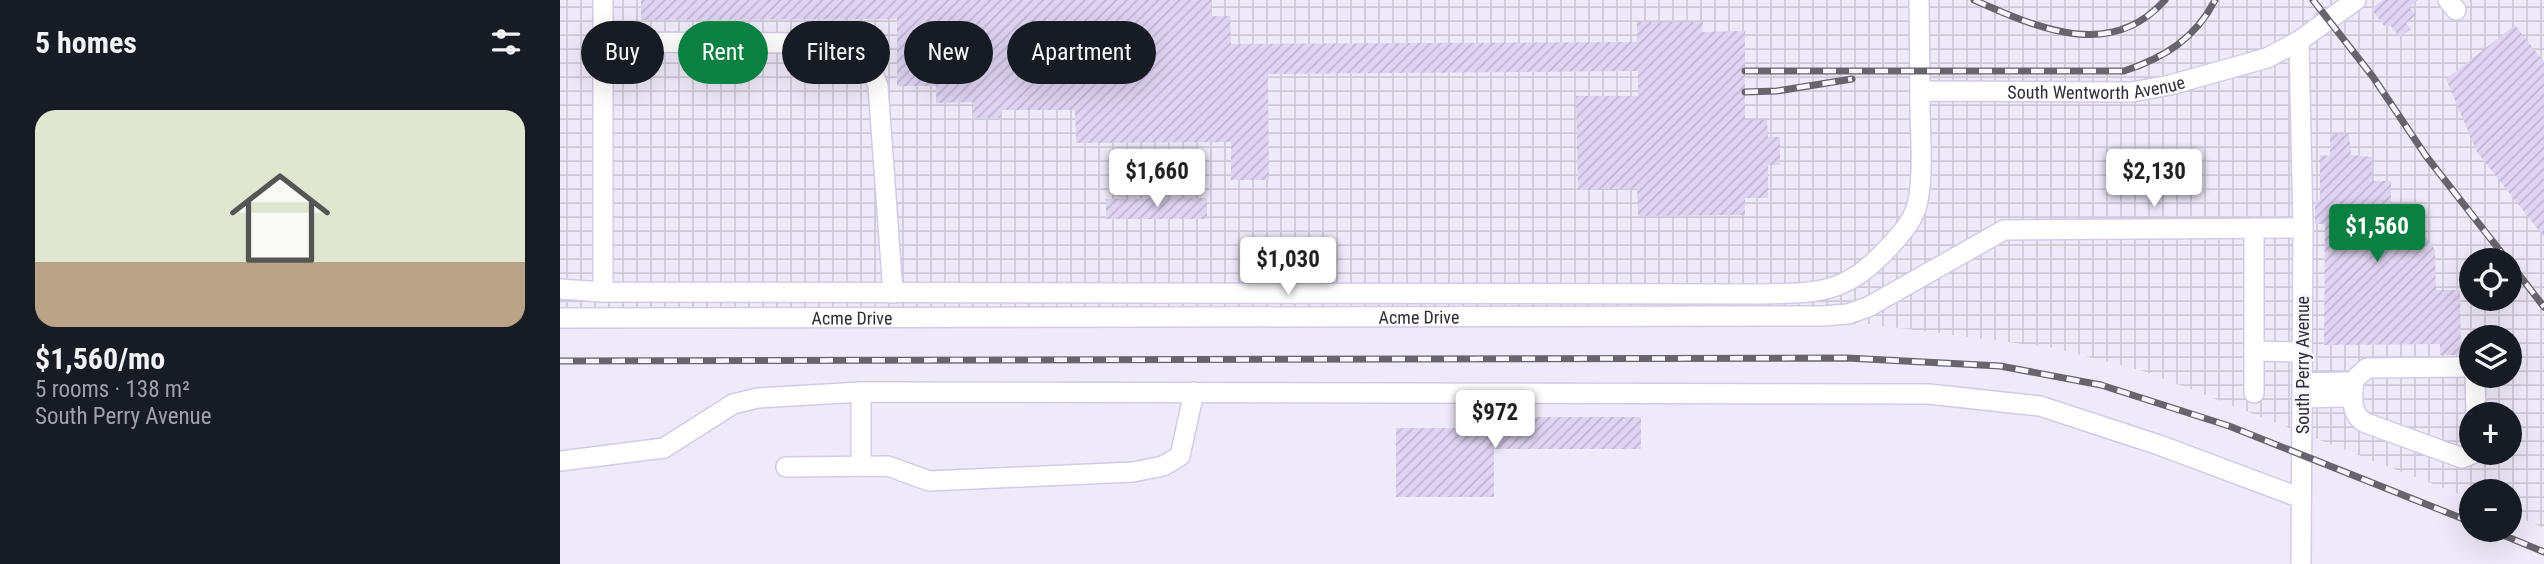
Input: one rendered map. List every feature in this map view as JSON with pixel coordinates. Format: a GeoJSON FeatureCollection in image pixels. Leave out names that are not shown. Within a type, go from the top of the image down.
{"type":"FeatureCollection","features":[{"type":"Feature","properties":{"kind":"street"},"geometry":{"type":"LineString","coordinates":[[603,0],[603,21]]}},
{"type":"Feature","properties":{"kind":"street"},"geometry":{"type":"LineString","coordinates":[[560,289],[603,292],[1791,294],[1841,286],[1857,278],[1901,234],[1913,214],[1918,195],[1919,0]]}},
{"type":"Feature","properties":{"kind":"street","name":"South Wentworth Avenue"},"geometry":{"type":"LineString","coordinates":[[1920,91],[2132,92],[2267,58],[2299,41],[2356,0]]}},
{"type":"Feature","properties":{"kind":"street","name":"South Perry Avenue"},"geometry":{"type":"LineString","coordinates":[[2299,41],[2303,228],[2301,564]]}},
{"type":"Feature","properties":{"kind":"street"},"geometry":{"type":"LineString","coordinates":[[664,42],[856,43],[866,57],[878,86],[893,293]]}},
{"type":"Feature","properties":{"kind":"street"},"geometry":{"type":"LineString","coordinates":[[603,84],[603,292]]}},
{"type":"Feature","properties":{"kind":"street"},"geometry":{"type":"LineString","coordinates":[[2254,393],[2254,228],[2303,228]]}},
{"type":"Feature","properties":{"kind":"street","name":"Acme Drive"},"geometry":{"type":"LineString","coordinates":[[560,318],[1823,316],[1848,314],[1868,307],[2004,230],[2254,228]]}},
{"type":"Feature","properties":{"kind":"street"},"geometry":{"type":"LineString","coordinates":[[2254,351],[2302,352]]}},
{"type":"Feature","properties":{"kind":"street"},"geometry":{"type":"LineString","coordinates":[[2302,390],[2345,397],[2353,388],[2360,371],[2374,366],[2459,367]]}},
{"type":"Feature","properties":{"kind":"street"},"geometry":{"type":"LineString","coordinates":[[2353,388],[2353,405],[2361,421],[2459,457]]}},
{"type":"Feature","properties":{"kind":"street"},"geometry":{"type":"LineString","coordinates":[[560,461],[664,448],[733,404],[758,398],[861,392],[1928,394],[2040,406],[2086,419],[2301,498]]}},
{"type":"Feature","properties":{"kind":"street"},"geometry":{"type":"LineString","coordinates":[[861,392],[861,466]]}},
{"type":"Feature","properties":{"kind":"street"},"geometry":{"type":"LineString","coordinates":[[786,467],[888,466],[929,481],[1133,472],[1163,466],[1180,456],[1194,392]]}},
{"type":"Feature","properties":{"kind":"shaded area"},"geometry":{"type":"Polygon","coordinates":[[[560,0],[2544,0],[2544,528],[2522,519],[2522,479],[2459,479],[2459,494],[2146,372],[2054,348],[1868,324],[560,326],[560,0]]]}},
{"type":"Feature","properties":{"kind":"shaded area"},"geometry":{"type":"Polygon","coordinates":[[[1868,324],[2054,348],[2146,372],[2459,494],[2459,542],[2522,542],[2522,519],[2544,528],[2544,564],[560,564],[560,326],[1868,324]]]}},
{"type":"Feature","properties":{"kind":"building"},"geometry":{"type":"Polygon","coordinates":[[[641,0],[1211,0],[1211,16],[1230,16],[1231,44],[1637,42],[1637,22],[1703,22],[1702,32],[1745,31],[1745,120],[1767,120],[1768,137],[1780,137],[1780,165],[1768,165],[1768,198],[1745,198],[1745,215],[1638,216],[1637,188],[1578,190],[1576,96],[1638,96],[1638,71],[1268,74],[1269,180],[1231,180],[1231,142],[1076,143],[1075,110],[1001,110],[1001,118],[973,118],[973,102],[936,103],[936,86],[897,86],[897,19],[641,20],[641,0]]]}},
{"type":"Feature","properties":{"kind":"building"},"geometry":{"type":"Polygon","coordinates":[[[2383,0],[2418,0],[2409,7],[2416,15],[2406,23],[2411,29],[2400,37],[2390,25],[2386,28],[2371,9],[2383,0]]]}},
{"type":"Feature","properties":{"kind":"building"},"geometry":{"type":"Polygon","coordinates":[[[2515,25],[2544,62],[2544,237],[2477,152],[2446,79],[2515,25]]]}},
{"type":"Feature","properties":{"kind":"building"},"geometry":{"type":"Polygon","coordinates":[[[2330,134],[2349,134],[2351,155],[2372,157],[2372,181],[2391,181],[2391,229],[2420,229],[2435,250],[2436,290],[2459,290],[2459,355],[2440,355],[2440,344],[2324,345],[2325,224],[2315,224],[2315,201],[2320,200],[2320,155],[2330,156],[2330,134]]]}},
{"type":"Feature","properties":{"kind":"building"},"geometry":{"type":"Polygon","coordinates":[[[1207,198],[1207,219],[1106,219],[1106,199],[1207,198]]]}},
{"type":"Feature","properties":{"kind":"building"},"geometry":{"type":"Polygon","coordinates":[[[1494,417],[1641,417],[1641,449],[1494,449],[1494,497],[1396,497],[1396,428],[1494,428],[1494,417]]]}},
{"type":"Feature","properties":{"kind":"railway"},"geometry":{"type":"LineString","coordinates":[[1974,0],[2047,28],[2097,34],[2121,30],[2144,19],[2165,0]]}},
{"type":"Feature","properties":{"kind":"railway"},"geometry":{"type":"LineString","coordinates":[[1745,71],[2124,71],[2152,60],[2177,45],[2198,25],[2215,0]]}},
{"type":"Feature","properties":{"kind":"railway"},"geometry":{"type":"LineString","coordinates":[[2313,0],[2373,77],[2426,156],[2498,248]]}},
{"type":"Feature","properties":{"kind":"railway"},"geometry":{"type":"LineString","coordinates":[[1745,92],[1777,91],[1852,79]]}},
{"type":"Feature","properties":{"kind":"railway"},"geometry":{"type":"LineString","coordinates":[[2522,279],[2544,307]]}},
{"type":"Feature","properties":{"kind":"railway"},"geometry":{"type":"LineString","coordinates":[[560,361],[1847,358],[2000,366],[2101,385],[2229,426],[2459,517]]}},
{"type":"Feature","properties":{"kind":"railway"},"geometry":{"type":"LineString","coordinates":[[2520,542],[2544,552]]}}]}
